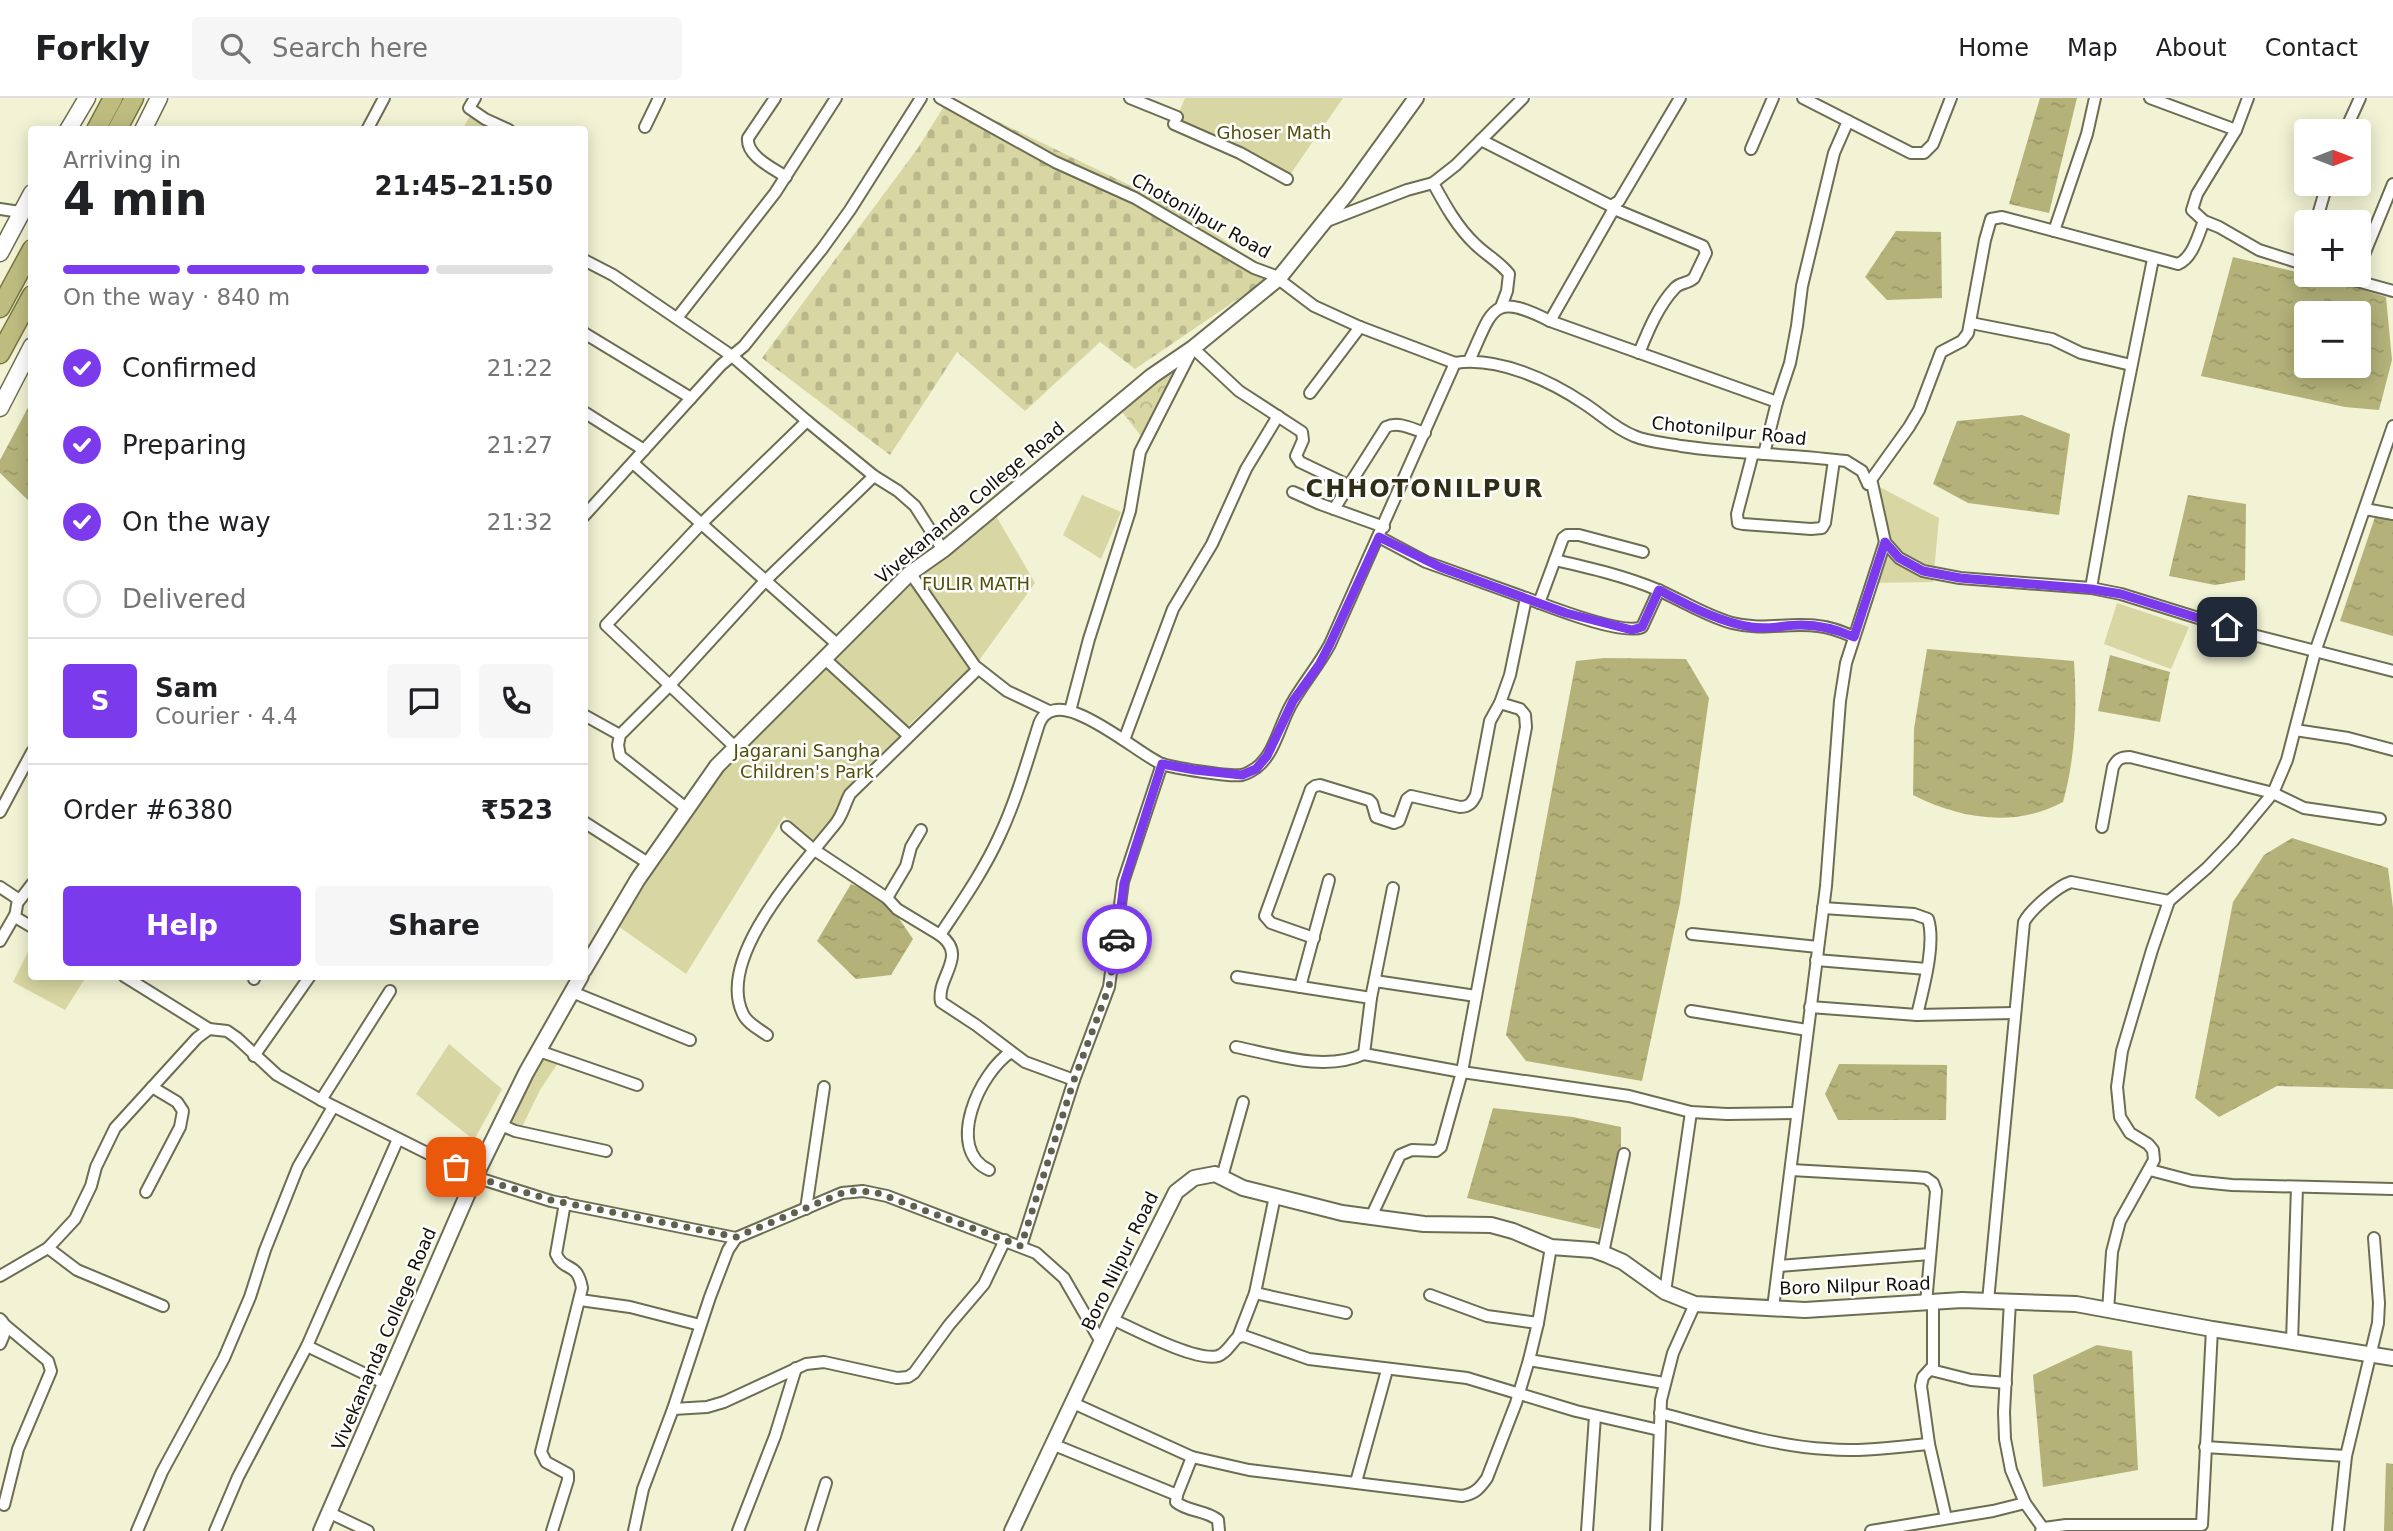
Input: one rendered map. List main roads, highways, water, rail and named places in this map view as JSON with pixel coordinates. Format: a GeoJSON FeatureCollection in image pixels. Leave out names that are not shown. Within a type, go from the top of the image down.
{"type":"FeatureCollection","features":[{"type":"Feature","properties":{"kind":"highway"},"geometry":{"type":"LineString","coordinates":[[98,126],[113,98]]}},
{"type":"Feature","properties":{"kind":"highway"},"geometry":{"type":"LineString","coordinates":[[119,126],[134,98]]}},
{"type":"Feature","properties":{"kind":"highway"},"geometry":{"type":"LineString","coordinates":[[0,308],[28,256]]}},
{"type":"Feature","properties":{"kind":"highway"},"geometry":{"type":"LineString","coordinates":[[0,354],[28,302]]}},
{"type":"Feature","properties":{"kind":"main road"},"geometry":{"type":"LineString","coordinates":[[70,126],[87,98]]}},
{"type":"Feature","properties":{"kind":"main road"},"geometry":{"type":"LineString","coordinates":[[145,126],[159,98]]}},
{"type":"Feature","properties":{"kind":"main road"},"geometry":{"type":"LineString","coordinates":[[0,253],[28,199]]}},
{"type":"Feature","properties":{"kind":"main road"},"geometry":{"type":"LineString","coordinates":[[0,408],[28,354]]}},
{"type":"Feature","properties":{"kind":"water"},"geometry":{"type":"Polygon","coordinates":[[[2040,98],[2077,98],[2049,213],[2009,204],[2040,98]]]}},
{"type":"Feature","properties":{"kind":"water"},"geometry":{"type":"Polygon","coordinates":[[[1896,231],[1941,232],[1942,298],[1887,300],[1865,277],[1896,231]]]}},
{"type":"Feature","properties":{"kind":"water"},"geometry":{"type":"Polygon","coordinates":[[[2233,257],[2294,271],[2294,287],[2354,287],[2386,297],[2392,360],[2379,410],[2345,407],[2201,376],[2233,257]]]}},
{"type":"Feature","properties":{"kind":"water"},"geometry":{"type":"Polygon","coordinates":[[[28,408],[28,500],[0,473],[0,460],[28,408]]]}},
{"type":"Feature","properties":{"kind":"water"},"geometry":{"type":"Polygon","coordinates":[[[2022,415],[2070,434],[2059,515],[1968,503],[1933,484],[1957,421],[2022,415]]]}},
{"type":"Feature","properties":{"kind":"water"},"geometry":{"type":"Polygon","coordinates":[[[2188,495],[2246,504],[2245,580],[2215,585],[2169,576],[2188,495]]]}},
{"type":"Feature","properties":{"kind":"water"},"geometry":{"type":"Polygon","coordinates":[[[2376,514],[2393,517],[2393,636],[2340,621],[2376,514]]]}},
{"type":"Feature","properties":{"kind":"water"},"geometry":{"type":"Polygon","coordinates":[[[1927,649],[2074,661],[2074,732],[2071,767],[2063,802],[2045,810],[2007,818],[1969,815],[1913,795],[1914,729],[1927,649]]]}},
{"type":"Feature","properties":{"kind":"water"},"geometry":{"type":"Polygon","coordinates":[[[2110,655],[2170,672],[2160,722],[2098,711],[2110,655]]]}},
{"type":"Feature","properties":{"kind":"water"},"geometry":{"type":"Polygon","coordinates":[[[1604,658],[1686,659],[1709,698],[1680,903],[1642,1081],[1526,1061],[1506,1035],[1576,661],[1604,658]]]}},
{"type":"Feature","properties":{"kind":"water"},"geometry":{"type":"Polygon","coordinates":[[[2292,838],[2388,868],[2393,908],[2393,1089],[2277,1086],[2219,1117],[2195,1098],[2233,902],[2264,855],[2292,838]]]}},
{"type":"Feature","properties":{"kind":"water"},"geometry":{"type":"Polygon","coordinates":[[[851,884],[885,898],[913,939],[891,975],[856,979],[817,941],[851,884]]]}},
{"type":"Feature","properties":{"kind":"water"},"geometry":{"type":"Polygon","coordinates":[[[1839,1064],[1947,1065],[1946,1120],[1838,1120],[1825,1094],[1839,1064]]]}},
{"type":"Feature","properties":{"kind":"water"},"geometry":{"type":"Polygon","coordinates":[[[1493,1108],[1573,1117],[1621,1127],[1621,1156],[1600,1229],[1467,1198],[1493,1108]]]}},
{"type":"Feature","properties":{"kind":"water"},"geometry":{"type":"Polygon","coordinates":[[[2097,1345],[2132,1351],[2138,1470],[2043,1487],[2033,1375],[2097,1345]]]}},
{"type":"Feature","properties":{"kind":"water"},"geometry":{"type":"Polygon","coordinates":[[[2386,1463],[2393,1464],[2393,1531],[2384,1531],[2386,1463]]]}},
{"type":"Feature","properties":{"kind":"district","name":"CHHOTONILPUR"},"geometry":{"type":"Point","coordinates":[1425,489]}},
{"type":"Feature","properties":{"kind":"park label","name":"Ghoser Math"},"geometry":{"type":"Point","coordinates":[1274,133]}},
{"type":"Feature","properties":{"kind":"park label","name":"FULIR MATH"},"geometry":{"type":"Point","coordinates":[976,584]}},
{"type":"Feature","properties":{"kind":"park label","name":"Jagarani Sangha Children's Park"},"geometry":{"type":"Point","coordinates":[807,761]}}]}
